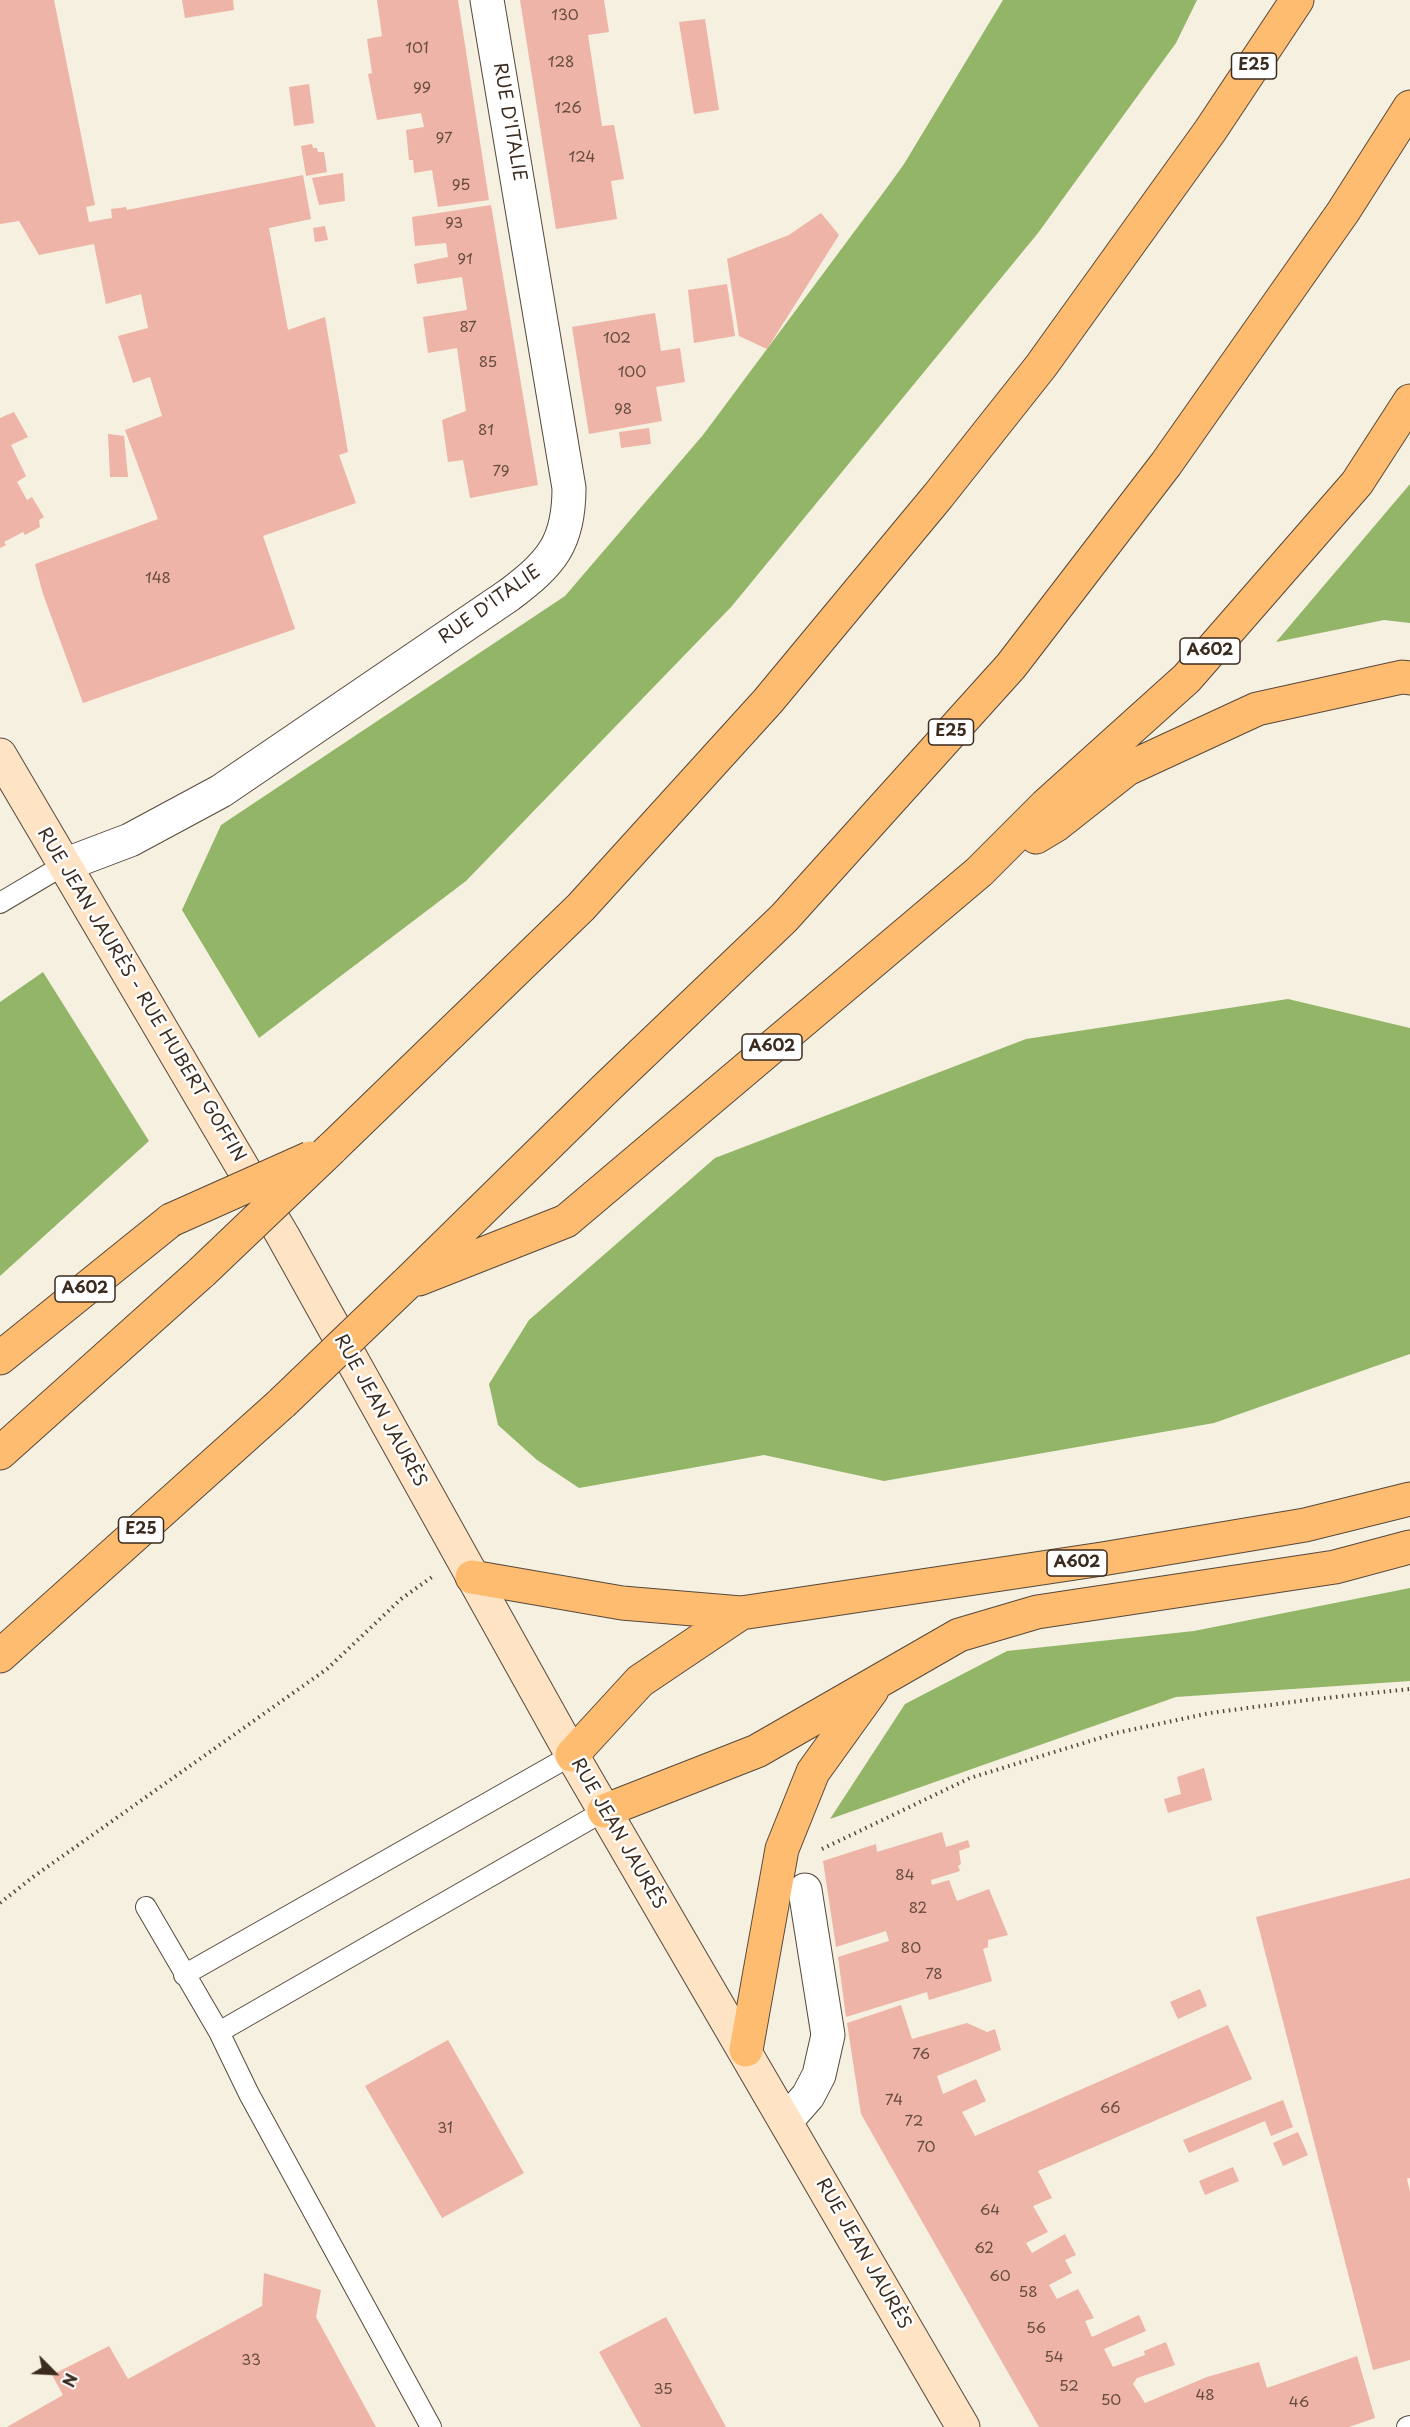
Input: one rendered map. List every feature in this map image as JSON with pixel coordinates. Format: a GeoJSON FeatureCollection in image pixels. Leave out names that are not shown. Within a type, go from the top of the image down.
{"type":"FeatureCollection","features":[{"type":"Feature","properties":{"kind":"highway","name":"E25"},"geometry":{"type":"LineString","coordinates":[[0,1453],[202,1272],[581,907],[775,692],[938,496],[1041,366],[1210,131],[1297,0]]}},
{"type":"Feature","properties":{"kind":"highway","name":"E25"},"geometry":{"type":"LineString","coordinates":[[0,1656],[282,1403],[784,918],[1011,666],[1166,464],[1343,212],[1410,107]]}},
{"type":"Feature","properties":{"kind":"highway","name":"A602"},"geometry":{"type":"LineString","coordinates":[[406,1284],[566,1221],[979,872],[1046,805],[1187,678],[1357,483],[1410,401]]}},
{"type":"Feature","properties":{"kind":"highway","name":"A602"},"geometry":{"type":"LineString","coordinates":[[979,872],[1056,825],[1127,769],[1257,710],[1402,677],[1410,678]]}},
{"type":"Feature","properties":{"kind":"highway","name":"A602"},"geometry":{"type":"LineString","coordinates":[[0,1358],[171,1220],[331,1149]]}},
{"type":"Feature","properties":{"kind":"highway","name":"A602"},"geometry":{"type":"LineString","coordinates":[[467,1567],[622,1603],[741,1613],[1102,1559],[1305,1525],[1410,1499]]}},
{"type":"Feature","properties":{"kind":"highway","name":"A602"},"geometry":{"type":"LineString","coordinates":[[604,1811],[757,1751],[959,1635],[1037,1611],[1335,1567],[1410,1547]]}},
{"type":"Feature","properties":{"kind":"highway","name":"A602"},"geometry":{"type":"LineString","coordinates":[[572,1755],[640,1681],[741,1613]]}},
{"type":"Feature","properties":{"kind":"highway","name":"A602"},"geometry":{"type":"LineString","coordinates":[[746,2050],[782,1848],[813,1772],[879,1681]]}},
{"type":"Feature","properties":{"kind":"main road","name":"RUE JEAN JAURÈS - RUE HUBERT GOFFIN"},"geometry":{"type":"LineString","coordinates":[[0,755],[283,1236]]}},
{"type":"Feature","properties":{"kind":"main road","name":"RUE JEAN JAURÈS"},"geometry":{"type":"LineString","coordinates":[[283,1236],[572,1755],[746,2050],[963,2427]]}},
{"type":"Feature","properties":{"kind":"street","name":"RUE D'ITALIE"},"geometry":{"type":"LineString","coordinates":[[64,865],[130,840],[221,790],[509,595],[538,573],[555,552],[569,509],[569,488],[540,303],[487,0]]}},
{"type":"Feature","properties":{"kind":"street"},"geometry":{"type":"LineString","coordinates":[[784,2118],[794,2112],[808,2096],[819,2075],[828,2035],[805,1890]]}},
{"type":"Feature","properties":{"kind":"lane"},"geometry":{"type":"LineString","coordinates":[[0,903],[64,865]]}},
{"type":"Feature","properties":{"kind":"lane"},"geometry":{"type":"LineString","coordinates":[[184,1976],[572,1755]]}},
{"type":"Feature","properties":{"kind":"lane"},"geometry":{"type":"LineString","coordinates":[[219,2032],[604,1811]]}},
{"type":"Feature","properties":{"kind":"lane"},"geometry":{"type":"LineString","coordinates":[[146,1907],[184,1976],[219,2032],[255,2104],[432,2427]]}},
{"type":"Feature","properties":{"kind":"path"},"geometry":{"type":"LineString","coordinates":[[0,1903],[43,1870],[327,1670],[400,1599],[467,1567]]}},
{"type":"Feature","properties":{"kind":"path"},"geometry":{"type":"LineString","coordinates":[[818,1850],[970,1778],[1116,1733],[1210,1713],[1410,1689]]}},
{"type":"Feature","properties":{"kind":"green space"},"geometry":{"type":"Polygon","coordinates":[[[1003,0],[1197,0],[1176,43],[1038,233],[732,606],[466,881],[259,1038],[182,910],[221,825],[565,596],[703,435],[886,189],[904,164],[1003,0]]]}},
{"type":"Feature","properties":{"kind":"green space"},"geometry":{"type":"Polygon","coordinates":[[[1410,484],[1410,623],[1384,620],[1276,642],[1410,484]]]}},
{"type":"Feature","properties":{"kind":"green space"},"geometry":{"type":"Polygon","coordinates":[[[43,972],[149,1141],[0,1276],[0,1002],[43,972]]]}},
{"type":"Feature","properties":{"kind":"green space"},"geometry":{"type":"Polygon","coordinates":[[[1288,999],[1410,1028],[1410,1354],[1214,1423],[884,1481],[764,1455],[579,1488],[537,1460],[498,1425],[489,1384],[529,1320],[715,1158],[1026,1039],[1288,999]]]}},
{"type":"Feature","properties":{"kind":"green space"},"geometry":{"type":"Polygon","coordinates":[[[1410,1588],[1410,1681],[1176,1697],[830,1819],[905,1704],[1007,1651],[1194,1631],[1410,1588]]]}},
{"type":"Feature","properties":{"kind":"building"},"geometry":{"type":"Polygon","coordinates":[[[0,0],[54,0],[95,205],[86,207],[89,222],[112,218],[111,209],[126,207],[127,210],[303,175],[311,219],[269,228],[288,330],[325,317],[348,452],[339,455],[356,503],[263,536],[295,629],[83,703],[43,594],[35,564],[158,519],[125,430],[162,416],[150,377],[133,383],[118,336],[148,328],[141,294],[106,304],[94,244],[39,255],[19,221],[0,224],[0,0]]]}},
{"type":"Feature","properties":{"kind":"building"},"geometry":{"type":"Polygon","coordinates":[[[182,0],[233,0],[234,10],[185,18],[182,0]]]}},
{"type":"Feature","properties":{"kind":"building"},"geometry":{"type":"Polygon","coordinates":[[[377,0],[458,0],[489,200],[438,207],[432,170],[414,173],[413,160],[409,160],[406,130],[424,127],[421,113],[377,120],[368,74],[372,73],[367,39],[382,36],[377,0]]]}},
{"type":"Feature","properties":{"kind":"building"},"geometry":{"type":"Polygon","coordinates":[[[520,0],[604,0],[609,32],[588,35],[602,126],[614,125],[624,179],[611,181],[617,219],[556,229],[520,0]]]}},
{"type":"Feature","properties":{"kind":"building"},"geometry":{"type":"Polygon","coordinates":[[[705,19],[719,110],[694,114],[679,22],[705,19]]]}},
{"type":"Feature","properties":{"kind":"building"},"geometry":{"type":"Polygon","coordinates":[[[309,84],[314,123],[294,126],[289,87],[309,84]]]}},
{"type":"Feature","properties":{"kind":"building"},"geometry":{"type":"Polygon","coordinates":[[[312,144],[318,152],[324,152],[327,172],[306,176],[301,146],[312,144]]]}},
{"type":"Feature","properties":{"kind":"building"},"geometry":{"type":"Polygon","coordinates":[[[343,173],[345,201],[319,205],[312,178],[343,173]]]}},
{"type":"Feature","properties":{"kind":"building"},"geometry":{"type":"Polygon","coordinates":[[[491,205],[538,485],[470,498],[463,460],[448,462],[442,420],[466,411],[457,348],[428,353],[423,317],[467,310],[462,277],[417,284],[414,264],[448,257],[446,243],[415,246],[412,217],[491,205]]]}},
{"type":"Feature","properties":{"kind":"building"},"geometry":{"type":"Polygon","coordinates":[[[821,213],[839,235],[767,349],[739,336],[727,259],[789,235],[821,213]]]}},
{"type":"Feature","properties":{"kind":"building"},"geometry":{"type":"Polygon","coordinates":[[[325,226],[328,240],[315,242],[313,228],[325,226]]]}},
{"type":"Feature","properties":{"kind":"building"},"geometry":{"type":"Polygon","coordinates":[[[727,284],[735,336],[694,343],[688,290],[727,284]]]}},
{"type":"Feature","properties":{"kind":"building"},"geometry":{"type":"Polygon","coordinates":[[[655,313],[661,351],[680,348],[685,382],[656,387],[662,421],[589,434],[572,327],[655,313]]]}},
{"type":"Feature","properties":{"kind":"building"},"geometry":{"type":"Polygon","coordinates":[[[14,412],[28,437],[11,445],[26,476],[17,482],[27,500],[32,497],[44,517],[39,520],[40,527],[25,535],[23,532],[4,542],[6,545],[0,548],[0,418],[14,412]]]}},
{"type":"Feature","properties":{"kind":"building"},"geometry":{"type":"Polygon","coordinates":[[[649,428],[651,444],[621,448],[619,432],[649,428]]]}},
{"type":"Feature","properties":{"kind":"building"},"geometry":{"type":"Polygon","coordinates":[[[108,434],[124,436],[128,477],[110,477],[108,434]]]}},
{"type":"Feature","properties":{"kind":"building"},"geometry":{"type":"Polygon","coordinates":[[[1204,1768],[1212,1800],[1168,1813],[1164,1799],[1181,1794],[1177,1777],[1204,1768]]]}},
{"type":"Feature","properties":{"kind":"building"},"geometry":{"type":"Polygon","coordinates":[[[942,1832],[946,1847],[968,1840],[970,1847],[959,1851],[960,1871],[931,1880],[932,1885],[949,1880],[957,1901],[989,1889],[1008,1935],[988,1940],[988,1947],[983,1949],[992,1981],[929,2000],[927,1992],[846,2017],[838,1957],[889,1941],[886,1931],[836,1947],[823,1861],[876,1844],[877,1852],[942,1832]]]}},
{"type":"Feature","properties":{"kind":"building"},"geometry":{"type":"Polygon","coordinates":[[[1410,1878],[1410,2178],[1407,2179],[1410,2192],[1410,2360],[1373,2370],[1256,1917],[1410,1878]]]}},
{"type":"Feature","properties":{"kind":"building"},"geometry":{"type":"Polygon","coordinates":[[[1200,1989],[1207,2006],[1178,2019],[1170,2002],[1200,1989]]]}},
{"type":"Feature","properties":{"kind":"building"},"geometry":{"type":"Polygon","coordinates":[[[901,2005],[912,2039],[967,2023],[987,2032],[995,2029],[1001,2050],[937,2076],[943,2094],[976,2079],[986,2101],[962,2112],[975,2136],[1228,2025],[1252,2079],[1038,2171],[1052,2198],[1033,2206],[1048,2232],[1026,2243],[1032,2253],[1065,2234],[1076,2255],[1065,2260],[1072,2273],[1049,2285],[1057,2299],[1078,2289],[1094,2318],[1085,2321],[1092,2337],[1139,2315],[1146,2331],[1104,2349],[1113,2367],[1145,2355],[1144,2351],[1166,2342],[1175,2365],[1137,2378],[1133,2384],[1145,2403],[1207,2377],[1259,2362],[1267,2388],[1357,2356],[1375,2418],[1349,2427],[1039,2427],[861,2114],[847,2023],[901,2005]]]}},
{"type":"Feature","properties":{"kind":"building"},"geometry":{"type":"Polygon","coordinates":[[[448,2040],[524,2173],[442,2218],[365,2086],[448,2040]]]}},
{"type":"Feature","properties":{"kind":"building"},"geometry":{"type":"Polygon","coordinates":[[[1283,2100],[1293,2127],[1271,2136],[1265,2121],[1189,2153],[1183,2140],[1283,2100]]]}},
{"type":"Feature","properties":{"kind":"building"},"geometry":{"type":"Polygon","coordinates":[[[1298,2132],[1308,2155],[1283,2166],[1273,2143],[1298,2132]]]}},
{"type":"Feature","properties":{"kind":"building"},"geometry":{"type":"Polygon","coordinates":[[[1233,2167],[1239,2181],[1205,2195],[1199,2181],[1233,2167]]]}},
{"type":"Feature","properties":{"kind":"building"},"geometry":{"type":"Polygon","coordinates":[[[264,2273],[321,2290],[316,2317],[376,2427],[7,2427],[63,2395],[52,2375],[109,2346],[128,2379],[262,2306],[264,2273]]]}},
{"type":"Feature","properties":{"kind":"building"},"geometry":{"type":"Polygon","coordinates":[[[666,2317],[726,2427],[641,2427],[599,2352],[666,2317]]]}}]}
